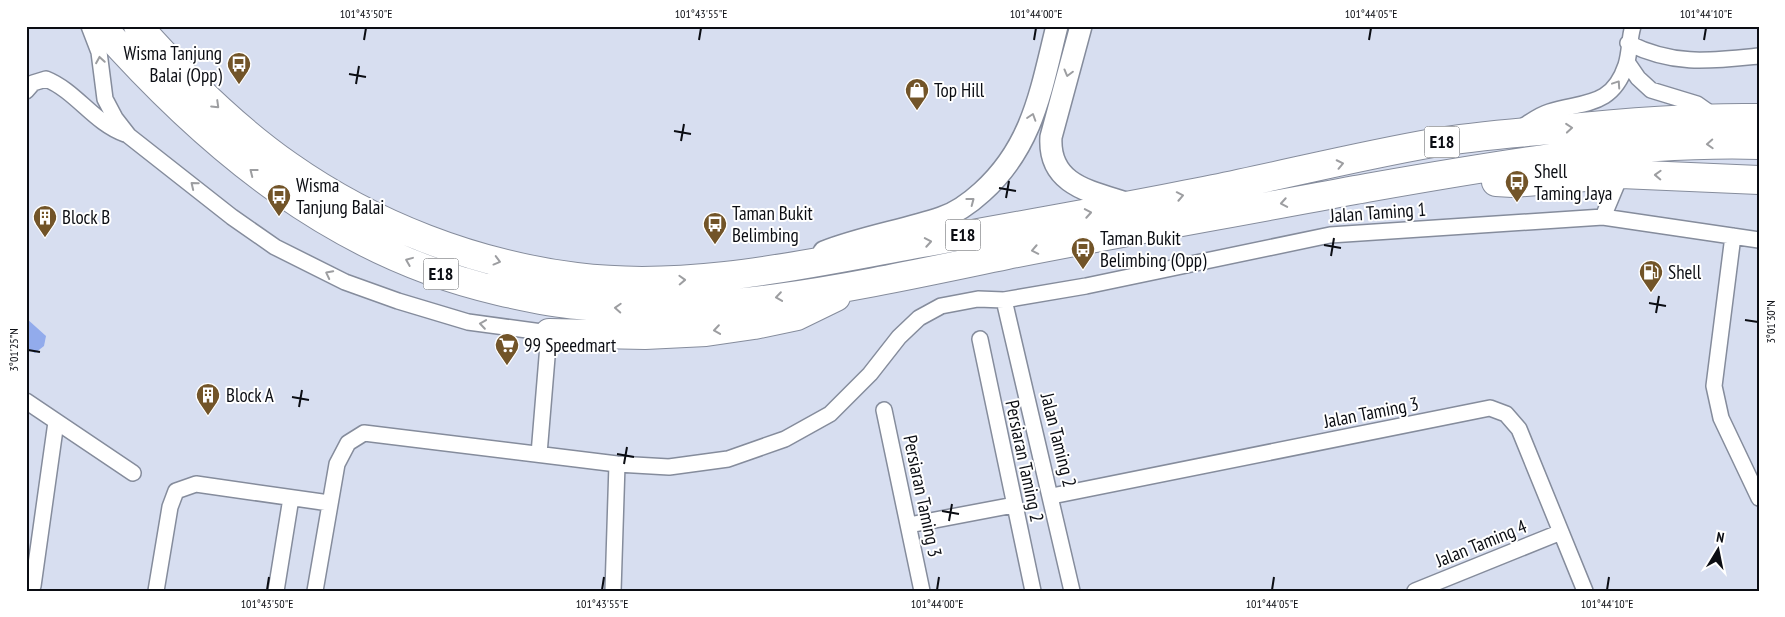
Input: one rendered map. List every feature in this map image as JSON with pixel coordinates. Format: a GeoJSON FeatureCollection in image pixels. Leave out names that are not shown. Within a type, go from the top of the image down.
{"type":"FeatureCollection","features":[{"type":"Feature","properties":{"kind":"highway","name":"E18"},"geometry":{"type":"LineString","coordinates":[[101,26],[162,93],[221,147],[274,188],[328,222],[374,247],[440,274],[496,290],[573,305],[636,309],[723,305],[862,284],[1092,238],[1436,176],[1625,149],[1722,144],[1759,145]]}},
{"type":"Feature","properties":{"kind":"highway","name":"E18"},"geometry":{"type":"LineString","coordinates":[[138,26],[168,60],[239,127],[290,167],[386,221],[450,248],[505,263],[575,277],[633,281],[718,278],[794,265],[1133,206],[1433,143],[1512,133],[1624,123],[1758,118]]}},
{"type":"Feature","properties":{"kind":"highway"},"geometry":{"type":"LineString","coordinates":[[1436,176],[1513,183],[1621,174],[1751,182]]}},
{"type":"Feature","properties":{"kind":"highway"},"geometry":{"type":"LineString","coordinates":[[549,333],[654,334],[706,332],[754,325],[797,316],[862,284]]}},
{"type":"Feature","properties":{"kind":"main road"},"geometry":{"type":"LineString","coordinates":[[794,265],[844,244],[943,218],[969,204],[987,188],[1011,161],[1026,134],[1057,26]]}},
{"type":"Feature","properties":{"kind":"main road"},"geometry":{"type":"LineString","coordinates":[[1080,26],[1051,137],[1050,151],[1054,164],[1063,178],[1085,189],[1133,206]]}},
{"type":"Feature","properties":{"kind":"street"},"geometry":{"type":"LineString","coordinates":[[89,26],[98,52],[105,99],[115,118],[129,136],[232,217],[275,247],[345,282],[398,302],[468,322],[549,333],[540,454]]}},
{"type":"Feature","properties":{"kind":"street"},"geometry":{"type":"LineString","coordinates":[[1512,133],[1546,113],[1596,101],[1608,96],[1622,75],[1627,62],[1628,42],[1633,26]]}},
{"type":"Feature","properties":{"kind":"street"},"geometry":{"type":"LineString","coordinates":[[1628,42],[1649,54],[1678,60],[1711,61],[1759,56]]}},
{"type":"Feature","properties":{"kind":"street"},"geometry":{"type":"LineString","coordinates":[[1627,62],[1638,78],[1651,90],[1697,104],[1718,118]]}},
{"type":"Feature","properties":{"kind":"street"},"geometry":{"type":"LineString","coordinates":[[26,91],[33,83],[46,79],[59,84],[111,129],[129,136]]}},
{"type":"Feature","properties":{"kind":"street"},"geometry":{"type":"LineString","coordinates":[[76,98],[89,98],[98,92],[104,83]]}},
{"type":"Feature","properties":{"kind":"street"},"geometry":{"type":"LineString","coordinates":[[1603,217],[1621,174]]}},
{"type":"Feature","properties":{"kind":"street","name":"Jalan Taming 1"},"geometry":{"type":"LineString","coordinates":[[315,591],[337,464],[348,442],[364,433],[617,464],[669,467],[728,459],[786,439],[830,414],[870,374],[899,337],[919,318],[941,306],[978,299],[1004,300],[1086,286],[1330,234],[1603,217],[1759,240]]}},
{"type":"Feature","properties":{"kind":"street"},"geometry":{"type":"LineString","coordinates":[[1732,236],[1714,386],[1721,418],[1759,498]]}},
{"type":"Feature","properties":{"kind":"street","name":"Jalan Taming 2"},"geometry":{"type":"LineString","coordinates":[[1004,300],[1052,496],[1067,590]]}},
{"type":"Feature","properties":{"kind":"street","name":"Persiaran Taming 2"},"geometry":{"type":"LineString","coordinates":[[980,340],[1033,591]]}},
{"type":"Feature","properties":{"kind":"street"},"geometry":{"type":"LineString","coordinates":[[26,401],[133,473]]}},
{"type":"Feature","properties":{"kind":"street","name":"Jalan Taming 3"},"geometry":{"type":"LineString","coordinates":[[1052,496],[1490,408],[1506,414],[1519,429],[1585,591]]}},
{"type":"Feature","properties":{"kind":"street","name":"Persiaran Taming 3"},"geometry":{"type":"LineString","coordinates":[[884,410],[922,591]]}},
{"type":"Feature","properties":{"kind":"street"},"geometry":{"type":"LineString","coordinates":[[32,586],[56,422]]}},
{"type":"Feature","properties":{"kind":"street"},"geometry":{"type":"LineString","coordinates":[[613,591],[617,464]]}},
{"type":"Feature","properties":{"kind":"street"},"geometry":{"type":"LineString","coordinates":[[156,591],[170,507],[176,491],[196,484],[329,503]]}},
{"type":"Feature","properties":{"kind":"street"},"geometry":{"type":"LineString","coordinates":[[276,591],[291,498]]}},
{"type":"Feature","properties":{"kind":"street"},"geometry":{"type":"LineString","coordinates":[[908,525],[1014,505]]}},
{"type":"Feature","properties":{"kind":"street","name":"Jalan Taming 4"},"geometry":{"type":"LineString","coordinates":[[1415,591],[1561,532]]}},
{"type":"Feature","properties":{"kind":"water"},"geometry":{"type":"Polygon","coordinates":[[[26,318],[46,336],[44,346],[35,353],[26,348],[26,318]]]}},
{"type":"Feature","properties":{"kind":"place","name":"Wisma Tanjung Balai (Opp)"},"geometry":{"type":"Point","coordinates":[239,85]}},
{"type":"Feature","properties":{"kind":"place","name":"Top Hill"},"geometry":{"type":"Point","coordinates":[917,111]}},
{"type":"Feature","properties":{"kind":"place","name":"Shell Taming Jaya"},"geometry":{"type":"Point","coordinates":[1517,203]}},
{"type":"Feature","properties":{"kind":"place","name":"Wisma Tanjung Balai"},"geometry":{"type":"Point","coordinates":[279,217]}},
{"type":"Feature","properties":{"kind":"place","name":"Block B"},"geometry":{"type":"Point","coordinates":[45,238]}},
{"type":"Feature","properties":{"kind":"place","name":"Taman Bukit Belimbing"},"geometry":{"type":"Point","coordinates":[715,245]}},
{"type":"Feature","properties":{"kind":"place","name":"Taman Bukit Belimbing (Opp)"},"geometry":{"type":"Point","coordinates":[1083,270]}},
{"type":"Feature","properties":{"kind":"place","name":"Shell"},"geometry":{"type":"Point","coordinates":[1651,293]}},
{"type":"Feature","properties":{"kind":"place","name":"99 Speedmart"},"geometry":{"type":"Point","coordinates":[507,366]}},
{"type":"Feature","properties":{"kind":"place","name":"Block A"},"geometry":{"type":"Point","coordinates":[208,416]}}]}
